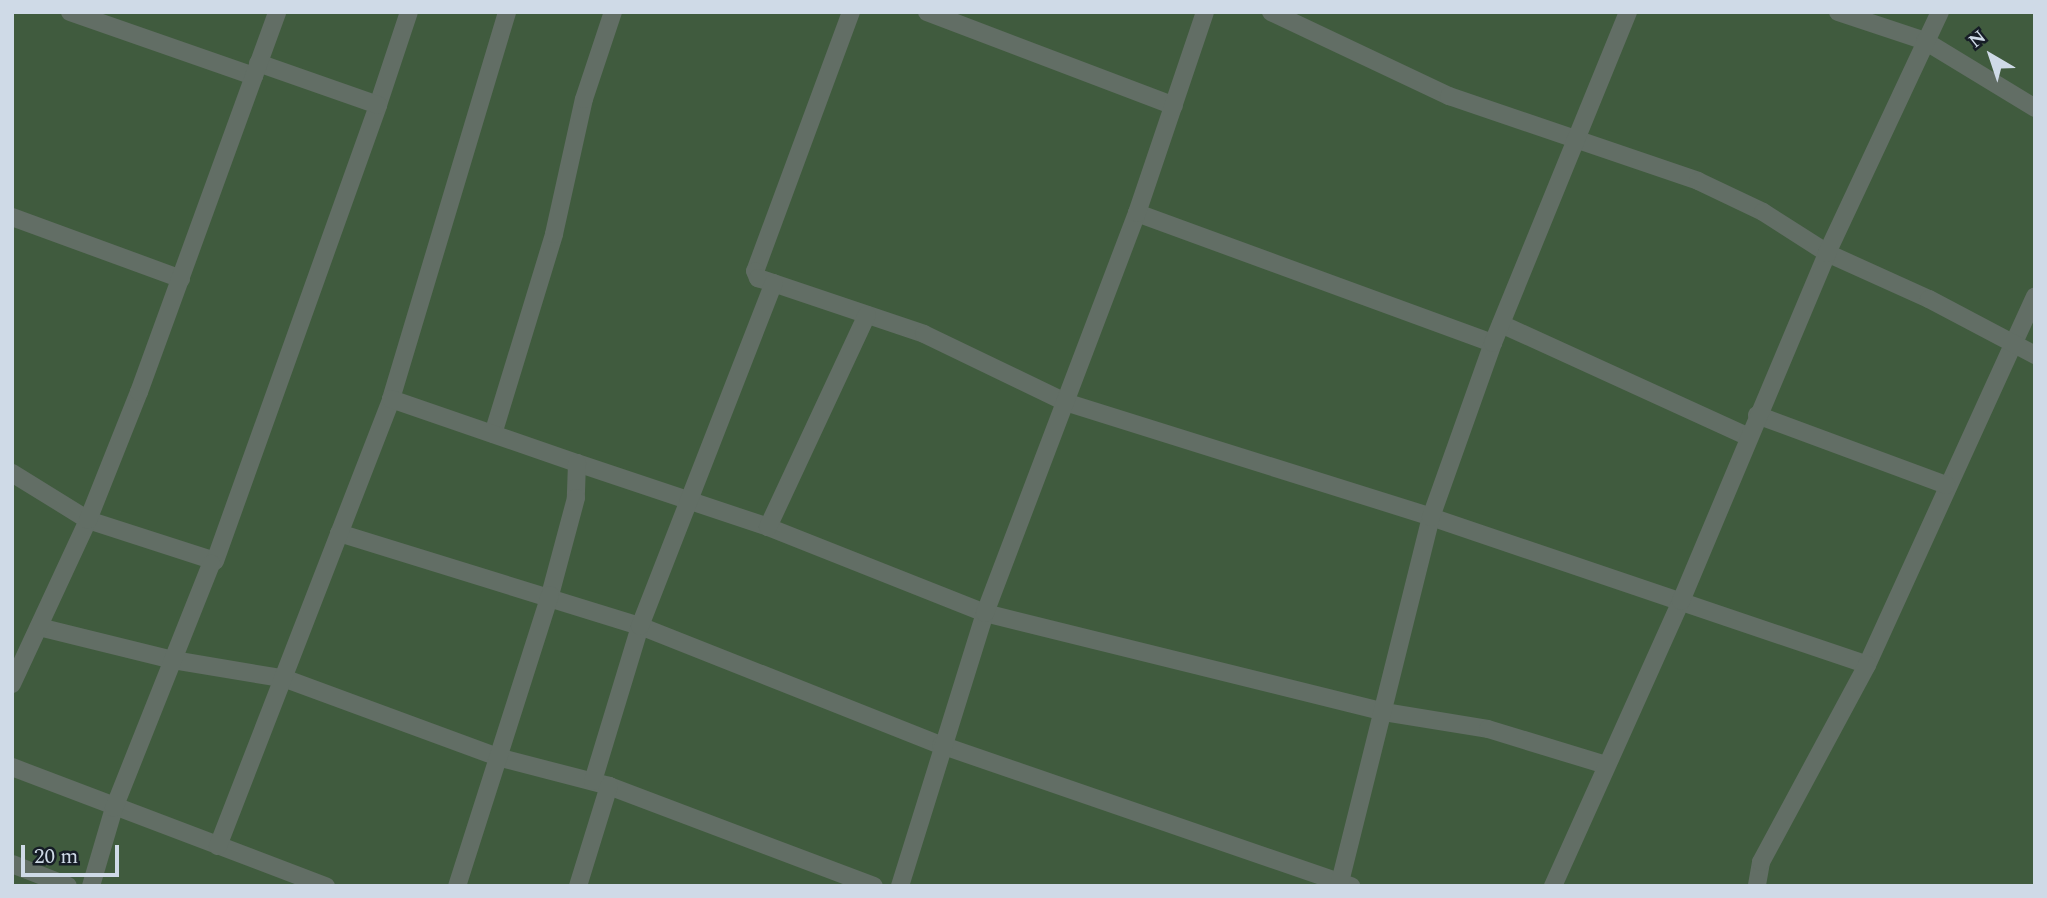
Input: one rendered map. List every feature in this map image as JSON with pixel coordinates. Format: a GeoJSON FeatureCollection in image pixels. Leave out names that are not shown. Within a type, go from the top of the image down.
{"type":"FeatureCollection","features":[{"type":"Feature","properties":{"kind":"street"},"geometry":{"type":"LineString","coordinates":[[70,12],[378,105]]}},
{"type":"Feature","properties":{"kind":"street"},"geometry":{"type":"LineString","coordinates":[[12,684],[88,520],[181,279],[276,12]]}},
{"type":"Feature","properties":{"kind":"street"},"geometry":{"type":"LineString","coordinates":[[91,886],[114,807],[211,564],[378,105],[409,12]]}},
{"type":"Feature","properties":{"kind":"street"},"geometry":{"type":"LineString","coordinates":[[218,846],[286,679],[391,398],[507,12]]}},
{"type":"Feature","properties":{"kind":"street"},"geometry":{"type":"LineString","coordinates":[[493,434],[554,234],[584,99],[613,12]]}},
{"type":"Feature","properties":{"kind":"street"},"geometry":{"type":"LineString","coordinates":[[851,12],[755,271],[774,283],[923,334],[1065,402],[1431,517],[1867,665]]}},
{"type":"Feature","properties":{"kind":"street"},"geometry":{"type":"LineString","coordinates":[[926,12],[1174,106]]}},
{"type":"Feature","properties":{"kind":"street"},"geometry":{"type":"LineString","coordinates":[[900,886],[941,745],[985,613],[1137,214],[1205,12]]}},
{"type":"Feature","properties":{"kind":"street"},"geometry":{"type":"LineString","coordinates":[[1271,12],[1449,96],[1578,137],[1698,181],[1763,212],[1827,253],[2015,341],[2035,355]]}},
{"type":"Feature","properties":{"kind":"street"},"geometry":{"type":"LineString","coordinates":[[340,533],[550,595],[640,626],[941,745],[1343,885],[1431,517],[1493,343],[1628,12]]}},
{"type":"Feature","properties":{"kind":"street"},"geometry":{"type":"LineString","coordinates":[[1838,12],[1925,41],[2035,108]]}},
{"type":"Feature","properties":{"kind":"street"},"geometry":{"type":"LineString","coordinates":[[1553,886],[1681,601],[1827,253],[1940,12]]}},
{"type":"Feature","properties":{"kind":"street"},"geometry":{"type":"LineString","coordinates":[[1137,214],[1493,343]]}},
{"type":"Feature","properties":{"kind":"street"},"geometry":{"type":"LineString","coordinates":[[12,217],[181,279]]}},
{"type":"Feature","properties":{"kind":"street"},"geometry":{"type":"LineString","coordinates":[[578,886],[640,626],[774,283]]}},
{"type":"Feature","properties":{"kind":"street"},"geometry":{"type":"LineString","coordinates":[[1757,885],[1761,862],[1867,665],[1946,485],[2035,298]]}},
{"type":"Feature","properties":{"kind":"street"},"geometry":{"type":"LineString","coordinates":[[768,527],[867,315]]}},
{"type":"Feature","properties":{"kind":"street"},"geometry":{"type":"LineString","coordinates":[[1501,324],[1748,436]]}},
{"type":"Feature","properties":{"kind":"street"},"geometry":{"type":"LineString","coordinates":[[391,398],[768,527],[985,613],[1384,712],[1488,729],[1606,765]]}},
{"type":"Feature","properties":{"kind":"street"},"geometry":{"type":"LineString","coordinates":[[1757,415],[1946,485]]}},
{"type":"Feature","properties":{"kind":"street"},"geometry":{"type":"LineString","coordinates":[[457,886],[550,595],[576,498],[577,463]]}},
{"type":"Feature","properties":{"kind":"street"},"geometry":{"type":"LineString","coordinates":[[12,473],[88,520],[211,564]]}},
{"type":"Feature","properties":{"kind":"street"},"geometry":{"type":"LineString","coordinates":[[39,627],[173,660],[286,679],[500,758],[601,784],[874,886]]}},
{"type":"Feature","properties":{"kind":"street"},"geometry":{"type":"LineString","coordinates":[[12,767],[326,886]]}},
{"type":"Feature","properties":{"kind":"street"},"geometry":{"type":"LineString","coordinates":[[12,864],[68,886]]}},
{"type":"Feature","properties":{"kind":"green space"},"geometry":{"type":"Polygon","coordinates":[[[12,12],[2035,12],[2035,886],[12,886],[12,12]]]}}]}
